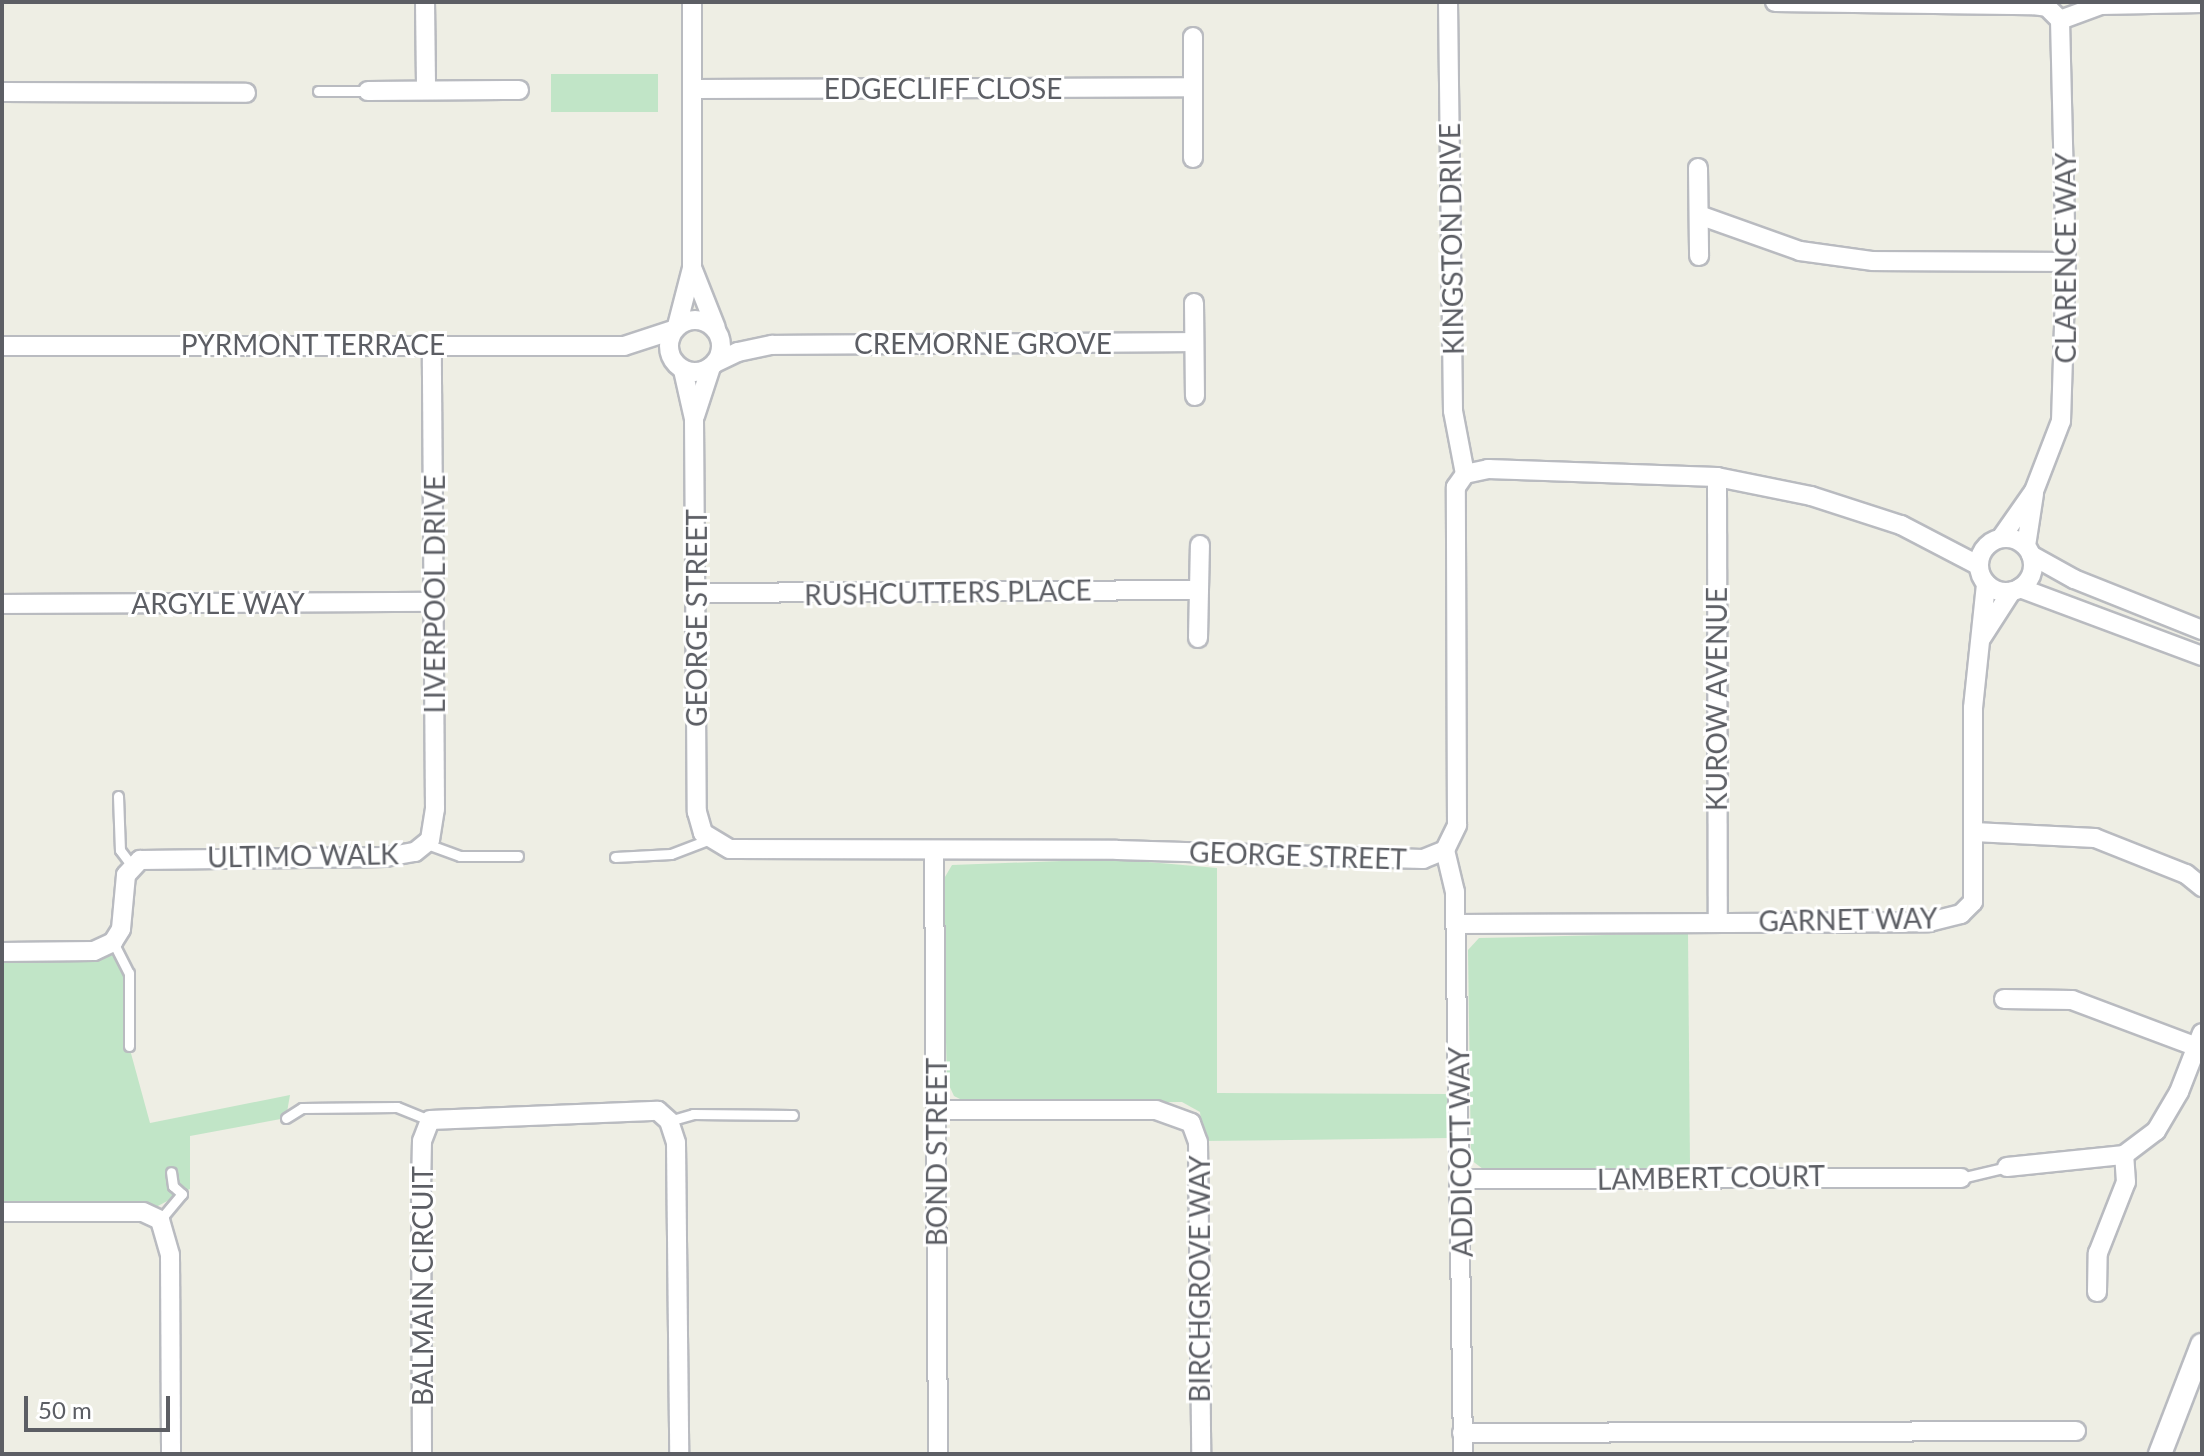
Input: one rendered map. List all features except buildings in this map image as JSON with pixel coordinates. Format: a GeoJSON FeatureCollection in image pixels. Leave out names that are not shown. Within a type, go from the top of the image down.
{"type":"FeatureCollection","features":[{"type":"Feature","properties":{"kind":"street"},"geometry":{"type":"LineString","coordinates":[[425,2],[426,90]]}},
{"type":"Feature","properties":{"kind":"street"},"geometry":{"type":"LineString","coordinates":[[692,2],[692,268],[668,348],[679,367],[697,372],[713,365],[721,349],[718,333],[692,268]]}},
{"type":"Feature","properties":{"kind":"street","name":"KINGSTON DRIVE"},"geometry":{"type":"LineString","coordinates":[[1448,2],[1453,411],[1465,474]]}},
{"type":"Feature","properties":{"kind":"street"},"geometry":{"type":"LineString","coordinates":[[1775,2],[2033,5],[2047,7],[2060,20],[2101,5],[2202,3]]}},
{"type":"Feature","properties":{"kind":"street","name":"CLARENCE WAY"},"geometry":{"type":"LineString","coordinates":[[2015,590],[2030,577],[2034,491],[2061,421],[2066,262],[2060,20]]}},
{"type":"Feature","properties":{"kind":"street"},"geometry":{"type":"LineString","coordinates":[[1193,37],[1193,158]]}},
{"type":"Feature","properties":{"kind":"street","name":"EDGECLIFF CLOSE"},"geometry":{"type":"LineString","coordinates":[[693,89],[1192,87]]}},
{"type":"Feature","properties":{"kind":"street"},"geometry":{"type":"LineString","coordinates":[[368,91],[519,90]]}},
{"type":"Feature","properties":{"kind":"street"},"geometry":{"type":"LineString","coordinates":[[2,92],[246,93]]}},
{"type":"Feature","properties":{"kind":"street"},"geometry":{"type":"LineString","coordinates":[[1698,168],[1699,256]]}},
{"type":"Feature","properties":{"kind":"street"},"geometry":{"type":"LineString","coordinates":[[1699,215],[1800,251],[1873,261],[2066,262]]}},
{"type":"Feature","properties":{"kind":"street"},"geometry":{"type":"LineString","coordinates":[[1194,303],[1195,396]]}},
{"type":"Feature","properties":{"kind":"street"},"geometry":{"type":"LineString","coordinates":[[675,328],[694,319],[718,333]]}},
{"type":"Feature","properties":{"kind":"street","name":"PYRMONT TERRACE"},"geometry":{"type":"LineString","coordinates":[[2,346],[624,346],[675,328]]}},
{"type":"Feature","properties":{"kind":"street","name":"CREMORNE GROVE"},"geometry":{"type":"LineString","coordinates":[[718,333],[772,345]]}},
{"type":"Feature","properties":{"kind":"street","name":"CREMORNE GROVE"},"geometry":{"type":"LineString","coordinates":[[713,365],[738,352],[772,345],[1194,342]]}},
{"type":"Feature","properties":{"kind":"street","name":"LIVERPOOL DRIVE"},"geometry":{"type":"LineString","coordinates":[[427,844],[435,809],[432,344]]}},
{"type":"Feature","properties":{"kind":"street","name":"PYRMONT TERRACE"},"geometry":{"type":"LineString","coordinates":[[624,346],[679,367]]}},
{"type":"Feature","properties":{"kind":"street","name":"GEORGE STREET"},"geometry":{"type":"LineString","coordinates":[[694,419],[713,365]]}},
{"type":"Feature","properties":{"kind":"street","name":"GEORGE STREET"},"geometry":{"type":"LineString","coordinates":[[679,367],[694,419],[697,812],[710,839],[750,851],[1117,850],[1423,859],[1445,850],[1457,825],[1456,487],[1465,474]]}},
{"type":"Feature","properties":{"kind":"street"},"geometry":{"type":"LineString","coordinates":[[1465,474],[1488,469],[1717,477],[1811,496],[1938,541],[1988,550],[2029,550],[2074,579],[2202,630]]}},
{"type":"Feature","properties":{"kind":"street","name":"KUROW AVENUE"},"geometry":{"type":"LineString","coordinates":[[1717,477],[1718,921]]}},
{"type":"Feature","properties":{"kind":"street","name":"CLARENCE WAY"},"geometry":{"type":"LineString","coordinates":[[1988,550],[2034,491]]}},
{"type":"Feature","properties":{"kind":"street"},"geometry":{"type":"LineString","coordinates":[[1198,638],[1200,545]]}},
{"type":"Feature","properties":{"kind":"street"},"geometry":{"type":"LineString","coordinates":[[1988,550],[1986,584],[2015,590],[2202,656]]}},
{"type":"Feature","properties":{"kind":"street","name":"GARNET WAY"},"geometry":{"type":"LineString","coordinates":[[1455,924],[1929,922],[1961,914],[1973,902],[1973,708],[1986,584]]}},
{"type":"Feature","properties":{"kind":"street","name":"RUSHCUTTERS PLACE"},"geometry":{"type":"LineString","coordinates":[[696,593],[1199,590]]}},
{"type":"Feature","properties":{"kind":"street","name":"GARNET WAY"},"geometry":{"type":"LineString","coordinates":[[1980,639],[2015,590]]}},
{"type":"Feature","properties":{"kind":"street","name":"ARGYLE WAY"},"geometry":{"type":"LineString","coordinates":[[2,604],[434,602]]}},
{"type":"Feature","properties":{"kind":"street"},"geometry":{"type":"LineString","coordinates":[[1974,832],[2095,838],[2186,874],[2202,887]]}},
{"type":"Feature","properties":{"kind":"street","name":"ULTIMO WALK"},"geometry":{"type":"LineString","coordinates":[[132,866],[158,858],[386,857],[415,852],[427,844]]}},
{"type":"Feature","properties":{"kind":"street","name":"ADDICOTT WAY"},"geometry":{"type":"LineString","coordinates":[[1445,850],[1455,924],[1463,1454]]}},
{"type":"Feature","properties":{"kind":"street","name":"BOND STREET"},"geometry":{"type":"LineString","coordinates":[[934,851],[938,1454]]}},
{"type":"Feature","properties":{"kind":"street"},"geometry":{"type":"LineString","coordinates":[[2,952],[94,951],[113,942],[121,929],[123,882],[132,866]]}},
{"type":"Feature","properties":{"kind":"street"},"geometry":{"type":"LineString","coordinates":[[2004,999],[2072,1000],[2199,1040],[2156,1131],[2124,1155],[2007,1167]]}},
{"type":"Feature","properties":{"kind":"street","name":"BIRCHGROVE WAY"},"geometry":{"type":"LineString","coordinates":[[936,1110],[1156,1110],[1191,1123],[1198,1142],[1201,1454]]}},
{"type":"Feature","properties":{"kind":"street"},"geometry":{"type":"LineString","coordinates":[[430,1120],[658,1111],[669,1121],[676,1143],[679,1454]]}},
{"type":"Feature","properties":{"kind":"street","name":"BALMAIN CIRCUIT"},"geometry":{"type":"LineString","coordinates":[[422,1454],[422,1141],[430,1120]]}},
{"type":"Feature","properties":{"kind":"street"},"geometry":{"type":"LineString","coordinates":[[2097,1292],[2098,1253],[2126,1182],[2124,1155]]}},
{"type":"Feature","properties":{"kind":"street","name":"LAMBERT COURT"},"geometry":{"type":"LineString","coordinates":[[1461,1179],[1961,1178]]}},
{"type":"Feature","properties":{"kind":"street"},"geometry":{"type":"LineString","coordinates":[[2,1212],[143,1212],[160,1220],[170,1255],[171,1454]]}},
{"type":"Feature","properties":{"kind":"street"},"geometry":{"type":"LineString","coordinates":[[2160,1454],[2202,1345]]}},
{"type":"Feature","properties":{"kind":"street"},"geometry":{"type":"LineString","coordinates":[[1462,1433],[2076,1431]]}},
{"type":"Feature","properties":{"kind":"lane"},"geometry":{"type":"LineString","coordinates":[[318,91],[368,91]]}},
{"type":"Feature","properties":{"kind":"lane"},"geometry":{"type":"LineString","coordinates":[[118,796],[120,850],[132,866]]}},
{"type":"Feature","properties":{"kind":"lane"},"geometry":{"type":"LineString","coordinates":[[615,857],[671,854],[710,839]]}},
{"type":"Feature","properties":{"kind":"lane","name":"ULTIMO WALK"},"geometry":{"type":"LineString","coordinates":[[427,844],[460,856],[518,856]]}},
{"type":"Feature","properties":{"kind":"lane"},"geometry":{"type":"LineString","coordinates":[[113,942],[129,973],[129,1046]]}},
{"type":"Feature","properties":{"kind":"lane"},"geometry":{"type":"LineString","coordinates":[[286,1118],[302,1108],[397,1107],[430,1120]]}},
{"type":"Feature","properties":{"kind":"lane"},"geometry":{"type":"LineString","coordinates":[[669,1121],[693,1114],[793,1115]]}},
{"type":"Feature","properties":{"kind":"lane"},"geometry":{"type":"LineString","coordinates":[[1961,1178],[2007,1167]]}},
{"type":"Feature","properties":{"kind":"lane"},"geometry":{"type":"LineString","coordinates":[[160,1220],[182,1194],[173,1186],[171,1172]]}},
{"type":"Feature","properties":{"kind":"green space"},"geometry":{"type":"Polygon","coordinates":[[[551,74],[658,74],[658,112],[551,112],[551,74]]]}},
{"type":"Feature","properties":{"kind":"green space"},"geometry":{"type":"Polygon","coordinates":[[[1114,859],[1217,868],[1217,1093],[1448,1094],[1451,1138],[1203,1141],[1200,1112],[1182,1102],[968,1103],[954,1096],[947,1081],[942,882],[952,865],[1114,859]]]}},
{"type":"Feature","properties":{"kind":"green space"},"geometry":{"type":"Polygon","coordinates":[[[1688,933],[1690,1168],[1487,1172],[1471,1160],[1468,950],[1479,938],[1688,933]]]}},
{"type":"Feature","properties":{"kind":"green space"},"geometry":{"type":"Polygon","coordinates":[[[113,942],[129,973],[129,1046],[150,1123],[290,1095],[286,1118],[190,1136],[190,1189],[156,1207],[2,1210],[2,952],[113,942]]]}}]}
